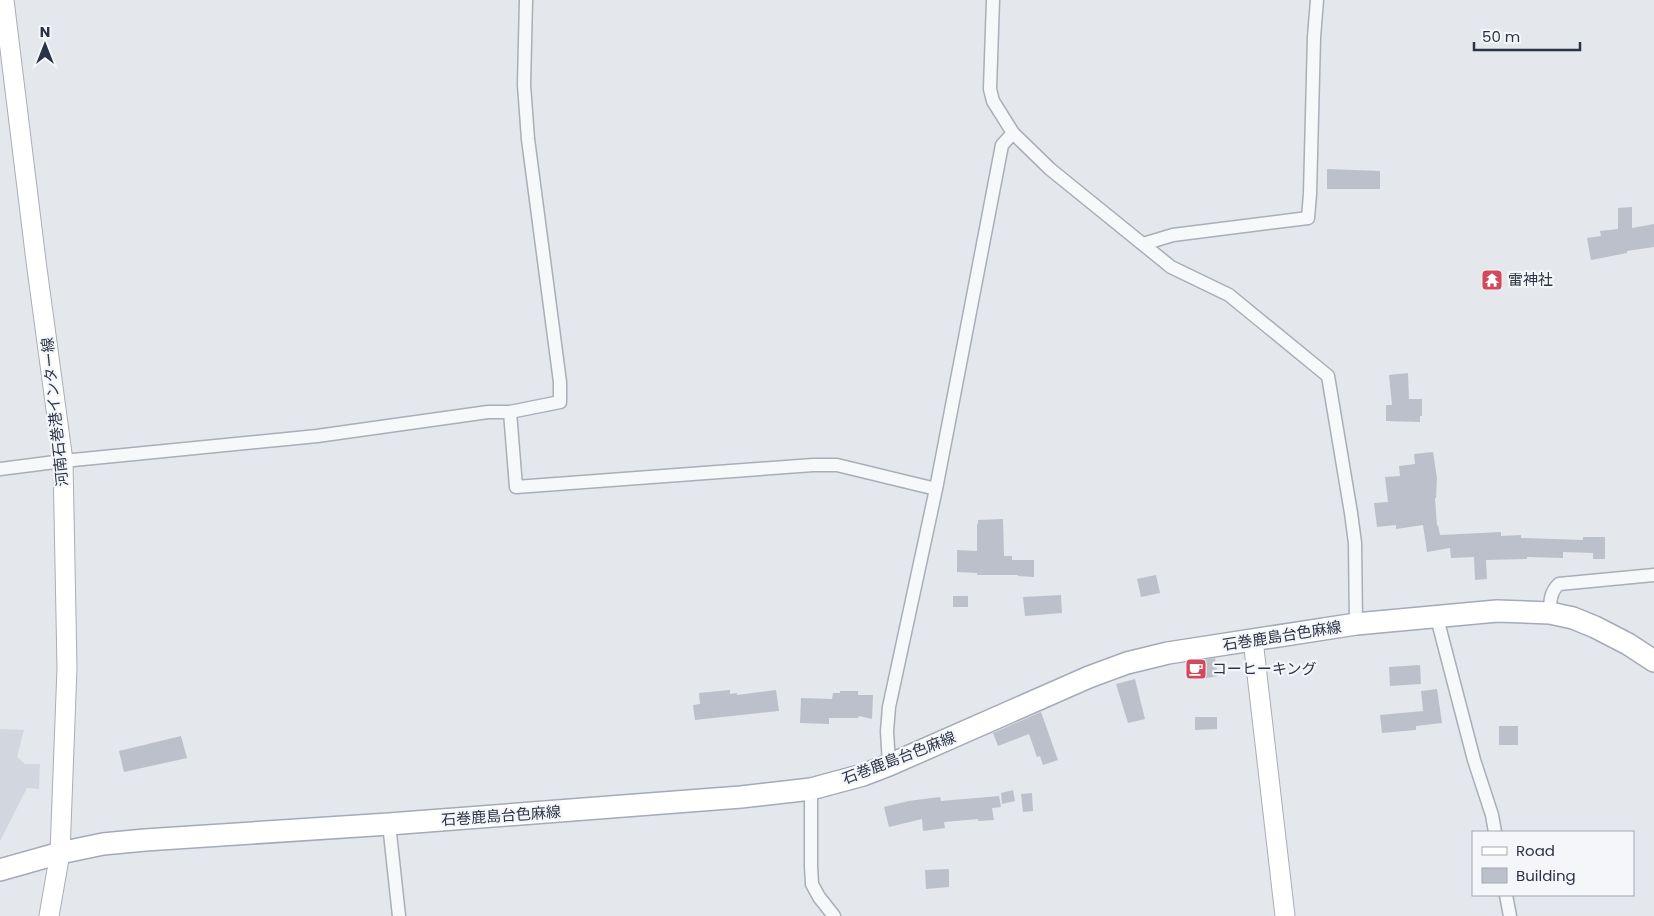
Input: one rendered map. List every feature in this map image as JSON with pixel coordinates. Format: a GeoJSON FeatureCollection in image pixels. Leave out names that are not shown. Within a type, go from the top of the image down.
{"type":"FeatureCollection","features":[{"type":"Feature","properties":{"kind":"main road","name":"河南石巻港インター線"},"geometry":{"type":"LineString","coordinates":[[4,0],[63,461],[67,668],[60,853],[49,916]]}},
{"type":"Feature","properties":{"kind":"main road","name":"石巻鹿島台色麻線"},"geometry":{"type":"LineString","coordinates":[[0,870],[60,853],[103,844],[741,798],[811,789],[863,775],[889,765],[1089,677],[1127,663],[1168,653],[1356,624],[1497,611],[1550,614],[1572,618],[1595,627],[1628,644],[1654,661]]}},
{"type":"Feature","properties":{"kind":"main road"},"geometry":{"type":"LineString","coordinates":[[1254,640],[1285,916]]}},
{"type":"Feature","properties":{"kind":"street"},"geometry":{"type":"LineString","coordinates":[[0,469],[317,436],[488,412],[510,412],[560,402],[560,382],[528,139],[524,85],[526,0]]}},
{"type":"Feature","properties":{"kind":"street"},"geometry":{"type":"LineString","coordinates":[[993,0],[990,89],[993,101],[1013,133],[1050,169],[1171,267],[1229,296],[1328,376],[1352,513],[1355,543],[1356,624]]}},
{"type":"Feature","properties":{"kind":"street"},"geometry":{"type":"LineString","coordinates":[[1143,244],[1173,235],[1308,218],[1317,0]]}},
{"type":"Feature","properties":{"kind":"street"},"geometry":{"type":"LineString","coordinates":[[889,765],[887,731],[889,707],[936,489],[1002,145],[1013,133]]}},
{"type":"Feature","properties":{"kind":"street"},"geometry":{"type":"LineString","coordinates":[[510,412],[516,487],[813,465],[837,465],[936,489]]}},
{"type":"Feature","properties":{"kind":"street"},"geometry":{"type":"LineString","coordinates":[[1550,614],[1554,589],[1559,584],[1654,575]]}},
{"type":"Feature","properties":{"kind":"street"},"geometry":{"type":"LineString","coordinates":[[1436,618],[1474,760],[1492,815],[1495,831]]}},
{"type":"Feature","properties":{"kind":"street"},"geometry":{"type":"LineString","coordinates":[[811,789],[810,866],[812,884],[819,897],[834,916]]}},
{"type":"Feature","properties":{"kind":"street"},"geometry":{"type":"LineString","coordinates":[[389,824],[399,916]]}},
{"type":"Feature","properties":{"kind":"street"},"geometry":{"type":"LineString","coordinates":[[1506,896],[1510,916]]}},
{"type":"Feature","properties":{"kind":"shaded area"},"geometry":{"type":"Polygon","coordinates":[[[0,729],[24,730],[17,757],[25,764],[40,764],[39,789],[27,788],[0,841],[0,729]]]}},
{"type":"Feature","properties":{"kind":"building"},"geometry":{"type":"Polygon","coordinates":[[[1327,169],[1380,171],[1380,189],[1327,189],[1327,169]]]}},
{"type":"Feature","properties":{"kind":"building"},"geometry":{"type":"Polygon","coordinates":[[[1632,207],[1632,228],[1654,224],[1654,247],[1627,251],[1627,253],[1591,260],[1587,238],[1601,236],[1600,231],[1618,229],[1618,208],[1632,207]]]}},
{"type":"Feature","properties":{"kind":"building"},"geometry":{"type":"Polygon","coordinates":[[[1408,373],[1409,399],[1422,399],[1420,422],[1386,421],[1386,405],[1392,405],[1389,375],[1408,373]]]}},
{"type":"Feature","properties":{"kind":"building"},"geometry":{"type":"Polygon","coordinates":[[[1433,452],[1437,478],[1435,498],[1437,526],[1440,535],[1501,532],[1501,536],[1521,535],[1521,538],[1583,540],[1583,537],[1605,537],[1605,559],[1593,559],[1593,553],[1563,552],[1563,558],[1527,557],[1527,559],[1486,560],[1487,579],[1475,580],[1474,557],[1451,558],[1450,548],[1427,552],[1423,525],[1396,529],[1396,525],[1377,527],[1374,503],[1388,502],[1385,477],[1400,476],[1399,466],[1415,464],[1414,454],[1433,452]]]}},
{"type":"Feature","properties":{"kind":"building"},"geometry":{"type":"Polygon","coordinates":[[[1003,519],[1004,556],[1012,556],[1012,560],[1034,560],[1034,577],[977,575],[977,573],[957,572],[957,550],[977,551],[978,520],[1003,519]]]}},
{"type":"Feature","properties":{"kind":"building"},"geometry":{"type":"Polygon","coordinates":[[[1156,575],[1160,593],[1141,597],[1137,579],[1156,575]]]}},
{"type":"Feature","properties":{"kind":"building"},"geometry":{"type":"Polygon","coordinates":[[[1061,595],[1062,613],[1025,616],[1023,597],[1061,595]]]}},
{"type":"Feature","properties":{"kind":"building"},"geometry":{"type":"Polygon","coordinates":[[[953,596],[968,596],[968,607],[953,607],[953,596]]]}},
{"type":"Feature","properties":{"kind":"building"},"geometry":{"type":"Polygon","coordinates":[[[1215,658],[1218,676],[1201,679],[1198,661],[1215,658]]]}},
{"type":"Feature","properties":{"kind":"building"},"geometry":{"type":"Polygon","coordinates":[[[1420,665],[1421,684],[1390,686],[1389,667],[1420,665]]]}},
{"type":"Feature","properties":{"kind":"building"},"geometry":{"type":"Polygon","coordinates":[[[1135,679],[1145,719],[1128,723],[1116,684],[1135,679]]]}},
{"type":"Feature","properties":{"kind":"building"},"geometry":{"type":"Polygon","coordinates":[[[1437,689],[1442,723],[1416,726],[1416,730],[1382,733],[1380,715],[1423,711],[1421,691],[1437,689]]]}},
{"type":"Feature","properties":{"kind":"building"},"geometry":{"type":"Polygon","coordinates":[[[730,690],[730,694],[737,693],[737,695],[776,690],[779,711],[695,720],[693,705],[700,704],[699,693],[730,690]]]}},
{"type":"Feature","properties":{"kind":"building"},"geometry":{"type":"Polygon","coordinates":[[[840,691],[858,691],[858,695],[873,695],[872,719],[859,716],[858,718],[829,718],[829,724],[800,723],[801,698],[832,699],[833,693],[840,693],[840,691]]]}},
{"type":"Feature","properties":{"kind":"building"},"geometry":{"type":"Polygon","coordinates":[[[1041,712],[1058,760],[1043,765],[1040,756],[1037,757],[1029,734],[998,746],[993,733],[1041,712]]]}},
{"type":"Feature","properties":{"kind":"building"},"geometry":{"type":"Polygon","coordinates":[[[1195,717],[1217,717],[1217,729],[1195,730],[1195,717]]]}},
{"type":"Feature","properties":{"kind":"building"},"geometry":{"type":"Polygon","coordinates":[[[1499,726],[1518,726],[1518,745],[1499,745],[1499,726]]]}},
{"type":"Feature","properties":{"kind":"building"},"geometry":{"type":"Polygon","coordinates":[[[181,736],[187,758],[124,772],[119,751],[181,736]]]}},
{"type":"Feature","properties":{"kind":"building"},"geometry":{"type":"Polygon","coordinates":[[[1013,790],[1015,801],[1002,804],[1001,793],[1013,790]]]}},
{"type":"Feature","properties":{"kind":"building"},"geometry":{"type":"Polygon","coordinates":[[[1032,793],[1033,811],[1023,812],[1021,794],[1032,793]]]}},
{"type":"Feature","properties":{"kind":"building"},"geometry":{"type":"Polygon","coordinates":[[[999,796],[1001,807],[992,808],[994,820],[978,821],[978,819],[944,822],[945,828],[923,831],[922,819],[889,827],[884,807],[908,801],[940,797],[941,801],[999,796]]]}},
{"type":"Feature","properties":{"kind":"building"},"geometry":{"type":"Polygon","coordinates":[[[949,869],[949,887],[926,889],[925,870],[949,869]]]}},
{"type":"Feature","properties":{"kind":"place","name":"雷神社"},"geometry":{"type":"Point","coordinates":[1492,280]}},
{"type":"Feature","properties":{"kind":"place","name":"コーヒーキング"},"geometry":{"type":"Point","coordinates":[1196,669]}}]}
